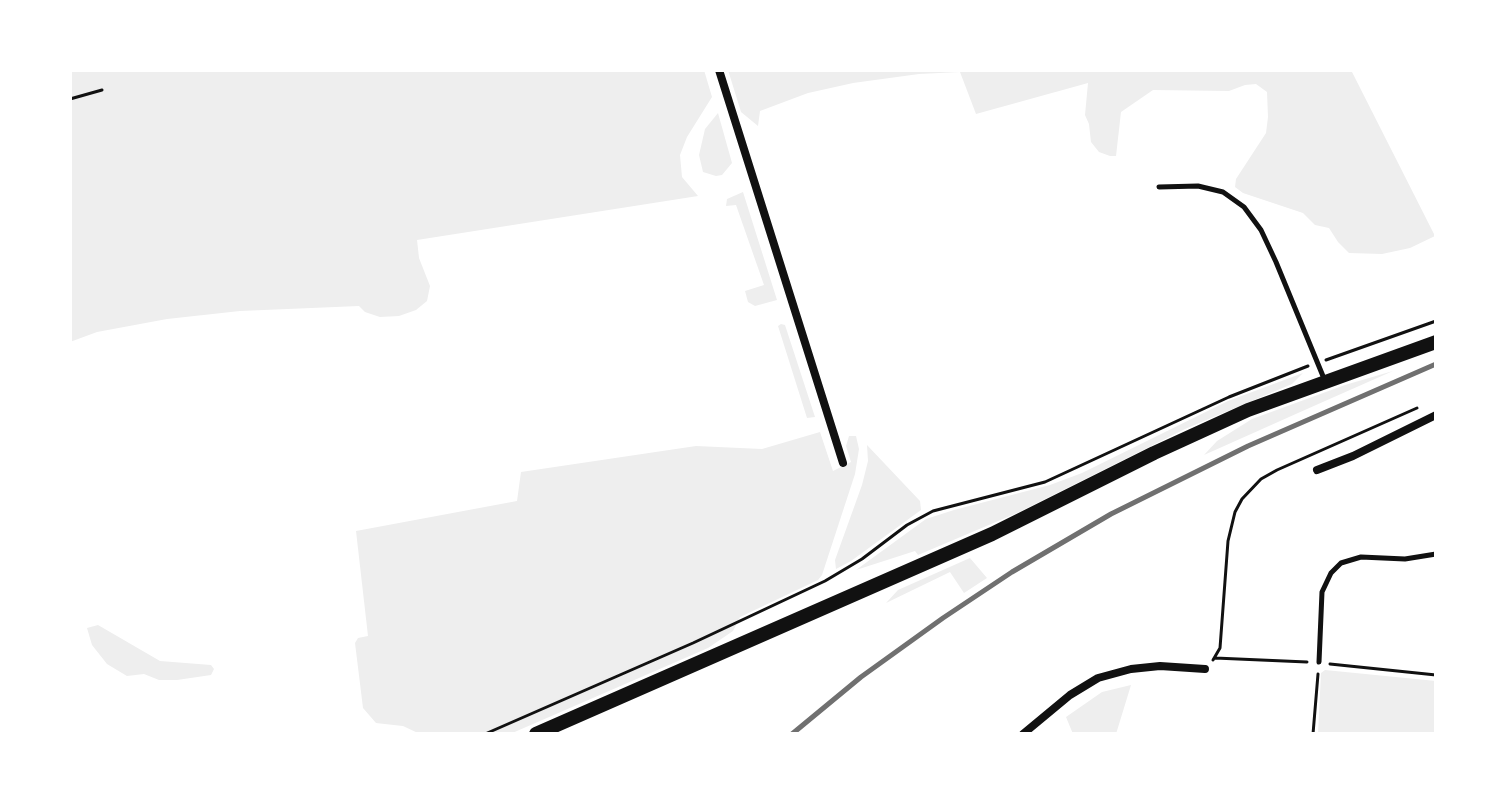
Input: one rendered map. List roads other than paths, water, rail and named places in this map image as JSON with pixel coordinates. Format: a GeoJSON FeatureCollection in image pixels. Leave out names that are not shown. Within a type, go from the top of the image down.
{"type":"FeatureCollection","features":[{"type":"Feature","properties":{"kind":"main road"},"geometry":{"type":"LineString","coordinates":[[536,734],[992,534],[1248,410],[1436,342]]}},
{"type":"Feature","properties":{"kind":"street"},"geometry":{"type":"LineString","coordinates":[[719,70],[843,463]]}},
{"type":"Feature","properties":{"kind":"street"},"geometry":{"type":"LineString","coordinates":[[1317,470],[1436,415]]}},
{"type":"Feature","properties":{"kind":"street"},"geometry":{"type":"LineString","coordinates":[[1023,734],[1070,695],[1098,678],[1145,667],[1205,669]]}},
{"type":"Feature","properties":{"kind":"lane"},"geometry":{"type":"LineString","coordinates":[[1159,187],[1198,186],[1223,192],[1244,207],[1261,230],[1276,262],[1325,382]]}},
{"type":"Feature","properties":{"kind":"lane"},"geometry":{"type":"LineString","coordinates":[[1319,662],[1322,592],[1331,573],[1341,563],[1361,557],[1405,559],[1436,554]]}},
{"type":"Feature","properties":{"kind":"railway"},"geometry":{"type":"LineString","coordinates":[[792,734],[861,677],[943,618],[1012,572],[1111,514],[1248,446],[1436,364]]}}]}
